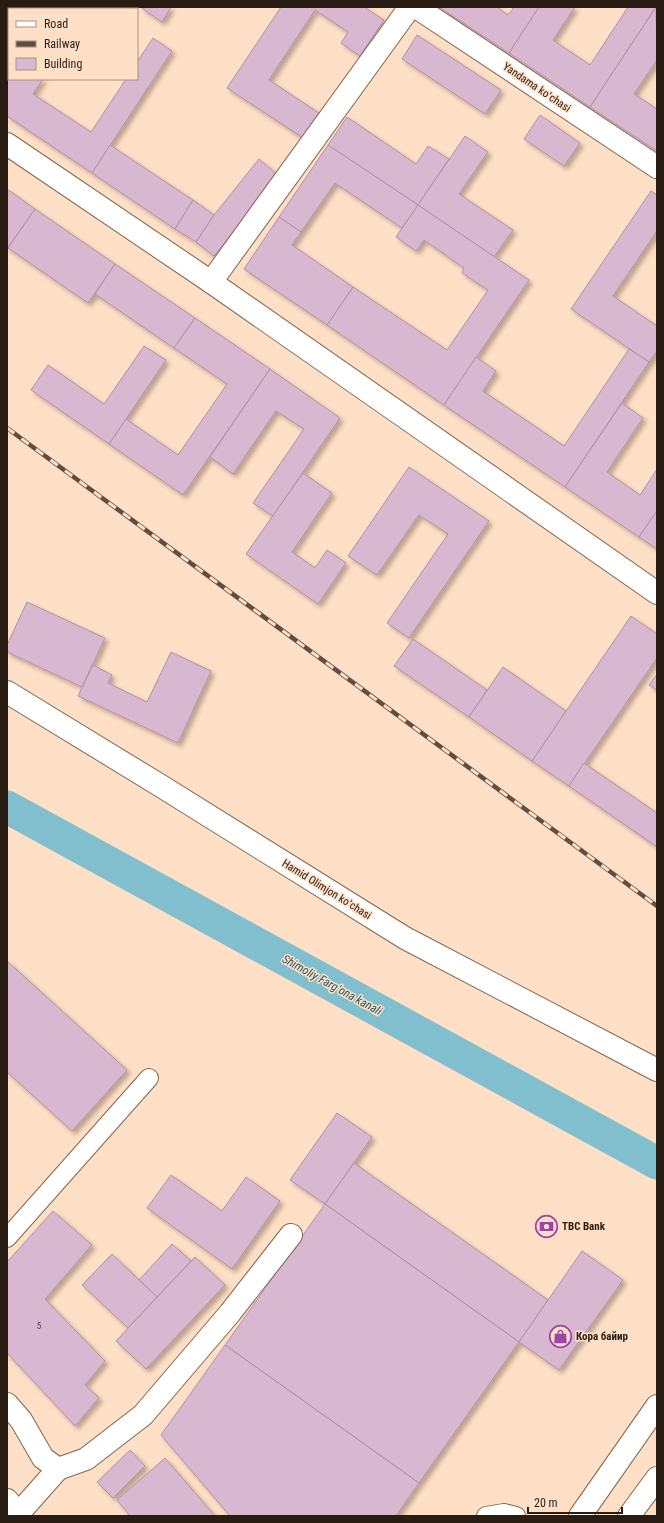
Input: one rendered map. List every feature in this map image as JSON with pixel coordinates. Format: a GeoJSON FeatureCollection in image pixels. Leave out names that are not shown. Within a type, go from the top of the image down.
{"type":"FeatureCollection","features":[{"type":"Feature","properties":{"kind":"street"},"geometry":{"type":"LineString","coordinates":[[211,282],[410,7]]}},
{"type":"Feature","properties":{"kind":"street","name":"Yandama koʻchasi"},"geometry":{"type":"LineString","coordinates":[[416,7],[657,167]]}},
{"type":"Feature","properties":{"kind":"street"},"geometry":{"type":"LineString","coordinates":[[7,144],[211,282],[657,593]]}},
{"type":"Feature","properties":{"kind":"street","name":"Hamid Olimjon koʻchasi"},"geometry":{"type":"LineString","coordinates":[[7,692],[405,938],[657,1070]]}},
{"type":"Feature","properties":{"kind":"street"},"geometry":{"type":"LineString","coordinates":[[15,1510],[58,1470],[86,1459],[143,1415],[230,1313],[292,1235]]}},
{"type":"Feature","properties":{"kind":"street"},"geometry":{"type":"LineString","coordinates":[[7,1404],[21,1420],[43,1458],[58,1470]]}},
{"type":"Feature","properties":{"kind":"street"},"geometry":{"type":"LineString","coordinates":[[580,1516],[657,1406]]}},
{"type":"Feature","properties":{"kind":"street"},"geometry":{"type":"LineString","coordinates":[[629,1516],[657,1478]]}},
{"type":"Feature","properties":{"kind":"lane"},"geometry":{"type":"LineString","coordinates":[[7,1238],[149,1078]]}},
{"type":"Feature","properties":{"kind":"lane"},"geometry":{"type":"LineString","coordinates":[[486,1516],[504,1513],[516,1516]]}},
{"type":"Feature","properties":{"kind":"building"},"geometry":{"type":"Polygon","coordinates":[[[106,7],[108,8],[46,8],[106,7]]]}},
{"type":"Feature","properties":{"kind":"building"},"geometry":{"type":"Polygon","coordinates":[[[140,7],[171,7],[162,22],[140,7]]]}},
{"type":"Feature","properties":{"kind":"building"},"geometry":{"type":"Polygon","coordinates":[[[281,7],[364,7],[384,20],[360,56],[341,43],[348,32],[315,10],[269,80],[319,113],[303,138],[227,88],[281,7]]]}},
{"type":"Feature","properties":{"kind":"building"},"geometry":{"type":"Polygon","coordinates":[[[439,7],[497,7],[508,15],[514,7],[539,7],[509,53],[439,7]]]}},
{"type":"Feature","properties":{"kind":"building"},"geometry":{"type":"Polygon","coordinates":[[[539,7],[575,7],[553,40],[590,65],[628,7],[656,7],[590,107],[509,53],[539,7]]]}},
{"type":"Feature","properties":{"kind":"building"},"geometry":{"type":"Polygon","coordinates":[[[656,7],[657,60],[634,94],[657,109],[657,151],[590,107],[656,7]]]}},
{"type":"Feature","properties":{"kind":"building"},"geometry":{"type":"Polygon","coordinates":[[[417,35],[501,90],[485,114],[402,59],[417,35]]]}},
{"type":"Feature","properties":{"kind":"building"},"geometry":{"type":"Polygon","coordinates":[[[153,38],[172,51],[92,173],[7,116],[8,66],[8,80],[42,80],[33,94],[91,132],[125,80],[138,80],[138,60],[153,38]]]}},
{"type":"Feature","properties":{"kind":"building"},"geometry":{"type":"Polygon","coordinates":[[[540,115],[580,143],[564,166],[524,139],[540,115]]]}},
{"type":"Feature","properties":{"kind":"building"},"geometry":{"type":"Polygon","coordinates":[[[347,117],[416,164],[428,146],[449,159],[418,205],[328,145],[347,117]]]}},
{"type":"Feature","properties":{"kind":"building"},"geometry":{"type":"Polygon","coordinates":[[[465,136],[488,152],[459,194],[513,230],[494,257],[418,205],[465,136]]]}},
{"type":"Feature","properties":{"kind":"building"},"geometry":{"type":"Polygon","coordinates":[[[110,145],[193,200],[175,229],[92,173],[110,145]]]}},
{"type":"Feature","properties":{"kind":"building"},"geometry":{"type":"Polygon","coordinates":[[[328,145],[418,205],[402,228],[335,183],[301,232],[279,217],[328,145]]]}},
{"type":"Feature","properties":{"kind":"building"},"geometry":{"type":"Polygon","coordinates":[[[259,159],[279,176],[214,256],[196,242],[214,215],[259,159]]]}},
{"type":"Feature","properties":{"kind":"building"},"geometry":{"type":"Polygon","coordinates":[[[7,189],[35,209],[7,249],[7,189]]]}},
{"type":"Feature","properties":{"kind":"building"},"geometry":{"type":"Polygon","coordinates":[[[651,191],[657,195],[657,231],[613,296],[657,326],[657,351],[649,362],[571,309],[651,191]]]}},
{"type":"Feature","properties":{"kind":"building"},"geometry":{"type":"Polygon","coordinates":[[[193,200],[214,215],[196,242],[175,229],[193,200]]]}},
{"type":"Feature","properties":{"kind":"building"},"geometry":{"type":"Polygon","coordinates":[[[418,205],[529,280],[444,405],[327,325],[353,287],[447,350],[488,290],[462,273],[464,268],[424,240],[416,251],[396,237],[418,205]]]}},
{"type":"Feature","properties":{"kind":"building"},"geometry":{"type":"Polygon","coordinates":[[[35,209],[115,264],[88,303],[8,248],[35,209]]]}},
{"type":"Feature","properties":{"kind":"building"},"geometry":{"type":"Polygon","coordinates":[[[279,217],[301,232],[292,245],[353,287],[327,325],[244,269],[279,217]]]}},
{"type":"Feature","properties":{"kind":"building"},"geometry":{"type":"Polygon","coordinates":[[[115,264],[195,318],[174,348],[95,294],[115,264]]]}},
{"type":"Feature","properties":{"kind":"building"},"geometry":{"type":"Polygon","coordinates":[[[195,318],[270,369],[183,495],[109,444],[126,419],[178,455],[227,384],[174,348],[195,318]]]}},
{"type":"Feature","properties":{"kind":"building"},"geometry":{"type":"Polygon","coordinates":[[[144,346],[166,360],[109,444],[31,390],[48,365],[104,404],[144,346]]]}},
{"type":"Feature","properties":{"kind":"building"},"geometry":{"type":"Polygon","coordinates":[[[629,349],[649,362],[565,487],[444,405],[476,357],[496,371],[483,391],[564,446],[629,349]]]}},
{"type":"Feature","properties":{"kind":"building"},"geometry":{"type":"Polygon","coordinates":[[[270,369],[340,418],[273,516],[253,503],[304,429],[276,411],[233,474],[210,457],[270,369]]]}},
{"type":"Feature","properties":{"kind":"building"},"geometry":{"type":"Polygon","coordinates":[[[622,403],[643,418],[607,472],[640,495],[657,469],[657,511],[639,537],[565,487],[622,403]]]}},
{"type":"Feature","properties":{"kind":"building"},"geometry":{"type":"Polygon","coordinates":[[[409,467],[489,521],[409,638],[387,623],[448,534],[419,515],[377,575],[348,556],[409,467]]]}},
{"type":"Feature","properties":{"kind":"building"},"geometry":{"type":"Polygon","coordinates":[[[303,473],[332,493],[292,552],[315,568],[327,550],[346,563],[318,604],[246,554],[303,473]]]}},
{"type":"Feature","properties":{"kind":"building"},"geometry":{"type":"Polygon","coordinates":[[[657,511],[657,549],[639,537],[657,511]]]}},
{"type":"Feature","properties":{"kind":"building"},"geometry":{"type":"Polygon","coordinates":[[[27,602],[105,638],[82,687],[7,652],[7,645],[27,602]]]}},
{"type":"Feature","properties":{"kind":"building"},"geometry":{"type":"Polygon","coordinates":[[[631,616],[657,634],[657,658],[569,786],[532,761],[631,616]]]}},
{"type":"Feature","properties":{"kind":"building"},"geometry":{"type":"Polygon","coordinates":[[[413,639],[487,690],[469,717],[394,666],[413,639]]]}},
{"type":"Feature","properties":{"kind":"building"},"geometry":{"type":"Polygon","coordinates":[[[171,652],[211,671],[178,743],[78,696],[93,665],[112,675],[108,683],[147,702],[171,652]]]}},
{"type":"Feature","properties":{"kind":"building"},"geometry":{"type":"Polygon","coordinates":[[[503,667],[566,711],[532,761],[469,717],[503,667]]]}},
{"type":"Feature","properties":{"kind":"building"},"geometry":{"type":"Polygon","coordinates":[[[657,674],[657,690],[649,685],[657,674]]]}},
{"type":"Feature","properties":{"kind":"building"},"geometry":{"type":"Polygon","coordinates":[[[584,763],[657,813],[657,847],[569,786],[584,763]]]}},
{"type":"Feature","properties":{"kind":"building"},"geometry":{"type":"Polygon","coordinates":[[[7,961],[127,1070],[72,1131],[7,1072],[7,961]]]}},
{"type":"Feature","properties":{"kind":"building"},"geometry":{"type":"Polygon","coordinates":[[[337,1113],[372,1137],[325,1204],[290,1180],[337,1113]]]}},
{"type":"Feature","properties":{"kind":"building"},"geometry":{"type":"Polygon","coordinates":[[[354,1163],[548,1300],[519,1342],[325,1204],[354,1163]]]}},
{"type":"Feature","properties":{"kind":"building"},"geometry":{"type":"Polygon","coordinates":[[[171,1175],[222,1211],[246,1177],[280,1201],[232,1269],[147,1208],[171,1175]]]}},
{"type":"Feature","properties":{"kind":"building"},"geometry":{"type":"Polygon","coordinates":[[[325,1204],[519,1342],[419,1483],[225,1345],[325,1204]]]}},
{"type":"Feature","properties":{"kind":"building"},"geometry":{"type":"Polygon","coordinates":[[[53,1211],[92,1245],[45,1299],[105,1361],[85,1385],[99,1398],[75,1426],[7,1353],[7,1262],[53,1211]]]}},
{"type":"Feature","properties":{"kind":"building"},"geometry":{"type":"Polygon","coordinates":[[[172,1244],[191,1261],[157,1297],[139,1280],[172,1244]]]}},
{"type":"Feature","properties":{"kind":"building"},"geometry":{"type":"Polygon","coordinates":[[[582,1251],[623,1280],[559,1370],[519,1342],[582,1251]]]}},
{"type":"Feature","properties":{"kind":"building"},"geometry":{"type":"Polygon","coordinates":[[[112,1254],[157,1297],[128,1328],[82,1285],[112,1254]]]}},
{"type":"Feature","properties":{"kind":"building"},"geometry":{"type":"Polygon","coordinates":[[[195,1257],[225,1285],[146,1369],[116,1341],[195,1257]]]}},
{"type":"Feature","properties":{"kind":"building"},"geometry":{"type":"Polygon","coordinates":[[[225,1345],[419,1483],[396,1516],[230,1516],[161,1435],[225,1345]]]}},
{"type":"Feature","properties":{"kind":"building"},"geometry":{"type":"Polygon","coordinates":[[[130,1450],[145,1466],[113,1498],[97,1482],[130,1450]]]}},
{"type":"Feature","properties":{"kind":"building"},"geometry":{"type":"Polygon","coordinates":[[[165,1458],[215,1516],[130,1516],[117,1500],[165,1458]]]}},
{"type":"Feature","properties":{"kind":"waterway","name":"Shimoliy Fargʻona kanali"},"geometry":{"type":"LineString","coordinates":[[7,807],[657,1163]]}},
{"type":"Feature","properties":{"kind":"railway"},"geometry":{"type":"LineString","coordinates":[[7,428],[657,906]]}},
{"type":"Feature","properties":{"kind":"place","name":"TBC Bank"},"geometry":{"type":"Point","coordinates":[546,1226]}},
{"type":"Feature","properties":{"kind":"place","name":"Кора байир"},"geometry":{"type":"Point","coordinates":[560,1336]}}]}
